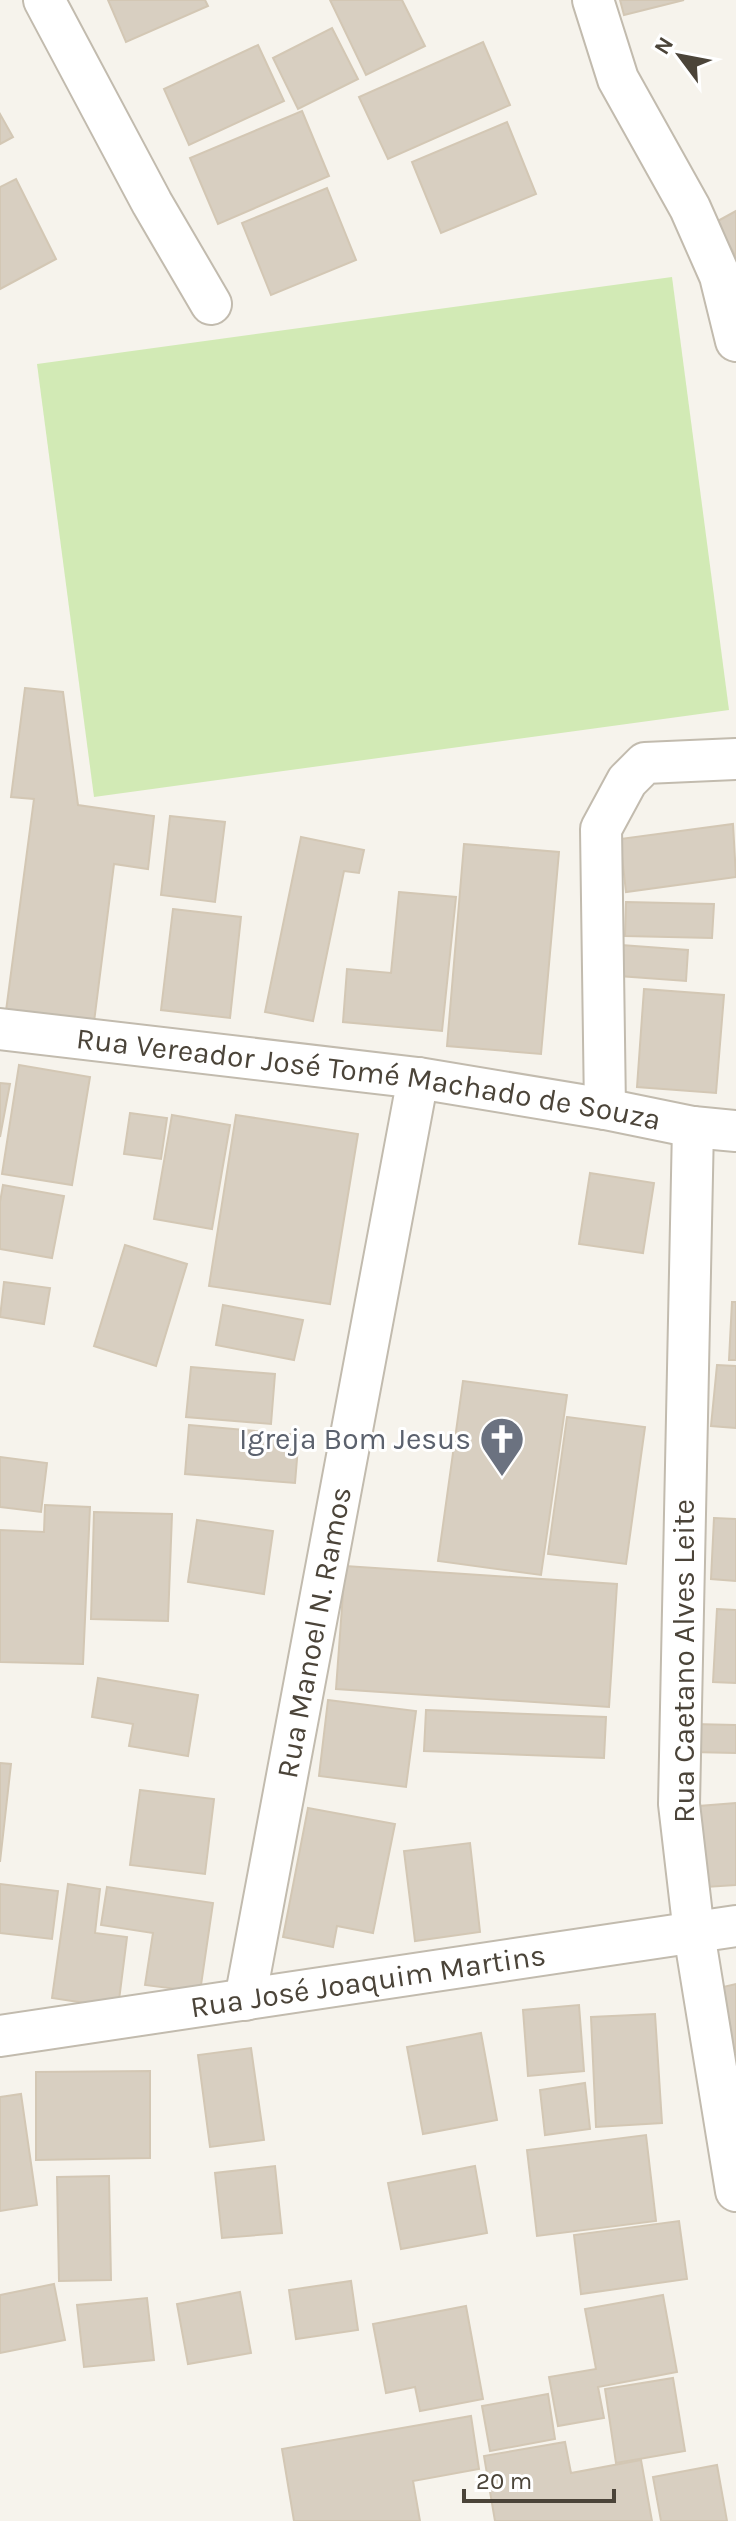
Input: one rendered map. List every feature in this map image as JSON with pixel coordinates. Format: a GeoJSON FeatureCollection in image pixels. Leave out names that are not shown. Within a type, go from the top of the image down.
{"type":"FeatureCollection","features":[{"type":"Feature","properties":{"kind":"street"},"geometry":{"type":"LineString","coordinates":[[44,0],[152,203],[211,304]]}},
{"type":"Feature","properties":{"kind":"street"},"geometry":{"type":"LineString","coordinates":[[593,0],[618,79],[690,208],[720,276],[736,341]]}},
{"type":"Feature","properties":{"kind":"street"},"geometry":{"type":"LineString","coordinates":[[605,1109],[601,829],[627,781],[645,763],[736,759]]}},
{"type":"Feature","properties":{"kind":"street","name":"Rua Vereador José Tomé Machado de Souza"},"geometry":{"type":"LineString","coordinates":[[0,1029],[418,1078],[693,1127],[736,1131]]}},
{"type":"Feature","properties":{"kind":"street","name":"Rua Manoel N. Ramos"},"geometry":{"type":"LineString","coordinates":[[245,2000],[418,1078]]}},
{"type":"Feature","properties":{"kind":"street","name":"Rua Caetano Alves Leite"},"geometry":{"type":"LineString","coordinates":[[693,1127],[679,1804],[694,1933],[736,2191]]}},
{"type":"Feature","properties":{"kind":"street","name":"Rua José Joaquim Martins"},"geometry":{"type":"LineString","coordinates":[[0,2036],[736,1926]]}},
{"type":"Feature","properties":{"kind":"green space"},"geometry":{"type":"Polygon","coordinates":[[[672,277],[729,710],[94,797],[37,364],[672,277]]]}},
{"type":"Feature","properties":{"kind":"building"},"geometry":{"type":"Polygon","coordinates":[[[108,0],[205,0],[208,6],[126,42],[108,0]]]}},
{"type":"Feature","properties":{"kind":"building"},"geometry":{"type":"Polygon","coordinates":[[[330,0],[402,0],[425,46],[366,75],[330,0]]]}},
{"type":"Feature","properties":{"kind":"building"},"geometry":{"type":"Polygon","coordinates":[[[620,0],[684,0],[624,15],[620,0]]]}},
{"type":"Feature","properties":{"kind":"building"},"geometry":{"type":"Polygon","coordinates":[[[332,28],[358,79],[298,109],[273,58],[332,28]]]}},
{"type":"Feature","properties":{"kind":"building"},"geometry":{"type":"Polygon","coordinates":[[[483,42],[510,105],[388,159],[359,97],[483,42]]]}},
{"type":"Feature","properties":{"kind":"building"},"geometry":{"type":"Polygon","coordinates":[[[258,45],[284,101],[189,145],[164,89],[258,45]]]}},
{"type":"Feature","properties":{"kind":"building"},"geometry":{"type":"Polygon","coordinates":[[[302,111],[329,176],[218,224],[190,158],[302,111]]]}},
{"type":"Feature","properties":{"kind":"building"},"geometry":{"type":"Polygon","coordinates":[[[0,114],[13,137],[0,144],[0,114]]]}},
{"type":"Feature","properties":{"kind":"building"},"geometry":{"type":"Polygon","coordinates":[[[507,122],[536,194],[441,233],[412,162],[507,122]]]}},
{"type":"Feature","properties":{"kind":"building"},"geometry":{"type":"Polygon","coordinates":[[[16,179],[56,259],[0,289],[0,187],[16,179]]]}},
{"type":"Feature","properties":{"kind":"building"},"geometry":{"type":"Polygon","coordinates":[[[327,188],[356,260],[271,295],[242,223],[327,188]]]}},
{"type":"Feature","properties":{"kind":"building"},"geometry":{"type":"Polygon","coordinates":[[[736,211],[736,257],[716,222],[736,211]]]}},
{"type":"Feature","properties":{"kind":"building"},"geometry":{"type":"Polygon","coordinates":[[[25,688],[63,692],[78,805],[154,816],[148,869],[114,864],[94,1022],[6,1011],[34,799],[11,797],[25,688]]]}},
{"type":"Feature","properties":{"kind":"building"},"geometry":{"type":"Polygon","coordinates":[[[170,816],[225,822],[215,902],[161,895],[170,816]]]}},
{"type":"Feature","properties":{"kind":"building"},"geometry":{"type":"Polygon","coordinates":[[[733,824],[736,877],[626,892],[620,839],[733,824]]]}},
{"type":"Feature","properties":{"kind":"building"},"geometry":{"type":"Polygon","coordinates":[[[301,837],[364,850],[359,873],[344,871],[313,1021],[265,1012],[301,837]]]}},
{"type":"Feature","properties":{"kind":"building"},"geometry":{"type":"Polygon","coordinates":[[[464,844],[559,852],[541,1054],[447,1046],[464,844]]]}},
{"type":"Feature","properties":{"kind":"building"},"geometry":{"type":"Polygon","coordinates":[[[399,892],[456,897],[442,1031],[343,1022],[347,969],[391,973],[399,892]]]}},
{"type":"Feature","properties":{"kind":"building"},"geometry":{"type":"Polygon","coordinates":[[[626,902],[714,904],[712,938],[625,936],[626,902]]]}},
{"type":"Feature","properties":{"kind":"building"},"geometry":{"type":"Polygon","coordinates":[[[173,909],[241,917],[230,1018],[161,1010],[173,909]]]}},
{"type":"Feature","properties":{"kind":"building"},"geometry":{"type":"Polygon","coordinates":[[[621,945],[688,950],[686,981],[619,976],[621,945]]]}},
{"type":"Feature","properties":{"kind":"building"},"geometry":{"type":"Polygon","coordinates":[[[644,989],[724,995],[716,1093],[637,1087],[644,989]]]}},
{"type":"Feature","properties":{"kind":"building"},"geometry":{"type":"Polygon","coordinates":[[[19,1065],[90,1077],[72,1185],[2,1174],[19,1065]]]}},
{"type":"Feature","properties":{"kind":"building"},"geometry":{"type":"Polygon","coordinates":[[[0,1083],[10,1084],[0,1137],[0,1083]]]}},
{"type":"Feature","properties":{"kind":"building"},"geometry":{"type":"Polygon","coordinates":[[[130,1113],[167,1118],[161,1159],[124,1154],[130,1113]]]}},
{"type":"Feature","properties":{"kind":"building"},"geometry":{"type":"Polygon","coordinates":[[[172,1115],[230,1125],[212,1229],[154,1219],[172,1115]]]}},
{"type":"Feature","properties":{"kind":"building"},"geometry":{"type":"Polygon","coordinates":[[[236,1115],[358,1134],[330,1304],[209,1286],[236,1115]]]}},
{"type":"Feature","properties":{"kind":"building"},"geometry":{"type":"Polygon","coordinates":[[[590,1173],[654,1183],[643,1253],[579,1244],[590,1173]]]}},
{"type":"Feature","properties":{"kind":"building"},"geometry":{"type":"Polygon","coordinates":[[[3,1185],[64,1196],[52,1258],[0,1249],[3,1185]]]}},
{"type":"Feature","properties":{"kind":"building"},"geometry":{"type":"Polygon","coordinates":[[[125,1245],[187,1264],[156,1366],[94,1346],[125,1245]]]}},
{"type":"Feature","properties":{"kind":"building"},"geometry":{"type":"Polygon","coordinates":[[[4,1282],[50,1288],[44,1324],[0,1317],[4,1282]]]}},
{"type":"Feature","properties":{"kind":"building"},"geometry":{"type":"Polygon","coordinates":[[[732,1302],[736,1302],[736,1360],[729,1360],[732,1302]]]}},
{"type":"Feature","properties":{"kind":"building"},"geometry":{"type":"Polygon","coordinates":[[[223,1305],[303,1320],[294,1360],[216,1345],[223,1305]]]}},
{"type":"Feature","properties":{"kind":"building"},"geometry":{"type":"Polygon","coordinates":[[[717,1365],[736,1366],[736,1428],[711,1426],[717,1365]]]}},
{"type":"Feature","properties":{"kind":"building"},"geometry":{"type":"Polygon","coordinates":[[[191,1367],[275,1374],[271,1424],[186,1417],[191,1367]]]}},
{"type":"Feature","properties":{"kind":"building","name":"Igreja Bom Jesus"},"geometry":{"type":"Polygon","coordinates":[[[463,1381],[567,1395],[541,1575],[438,1561],[463,1381]]]}},
{"type":"Feature","properties":{"kind":"building"},"geometry":{"type":"Polygon","coordinates":[[[567,1417],[645,1427],[626,1564],[548,1554],[567,1417]]]}},
{"type":"Feature","properties":{"kind":"building"},"geometry":{"type":"Polygon","coordinates":[[[189,1425],[299,1435],[295,1483],[185,1474],[189,1425]]]}},
{"type":"Feature","properties":{"kind":"building"},"geometry":{"type":"Polygon","coordinates":[[[0,1457],[47,1463],[41,1512],[0,1507],[0,1457]]]}},
{"type":"Feature","properties":{"kind":"building"},"geometry":{"type":"Polygon","coordinates":[[[45,1505],[90,1507],[83,1664],[0,1662],[0,1530],[44,1532],[45,1505]]]}},
{"type":"Feature","properties":{"kind":"building"},"geometry":{"type":"Polygon","coordinates":[[[94,1512],[172,1514],[168,1621],[91,1619],[94,1512]]]}},
{"type":"Feature","properties":{"kind":"building"},"geometry":{"type":"Polygon","coordinates":[[[714,1518],[736,1519],[736,1581],[711,1579],[714,1518]]]}},
{"type":"Feature","properties":{"kind":"building"},"geometry":{"type":"Polygon","coordinates":[[[197,1520],[273,1531],[264,1594],[188,1582],[197,1520]]]}},
{"type":"Feature","properties":{"kind":"building"},"geometry":{"type":"Polygon","coordinates":[[[345,1566],[617,1584],[609,1707],[336,1689],[345,1566]]]}},
{"type":"Feature","properties":{"kind":"building"},"geometry":{"type":"Polygon","coordinates":[[[717,1609],[736,1610],[736,1683],[713,1682],[717,1609]]]}},
{"type":"Feature","properties":{"kind":"building"},"geometry":{"type":"Polygon","coordinates":[[[98,1678],[198,1695],[188,1756],[129,1746],[133,1724],[92,1717],[98,1678]]]}},
{"type":"Feature","properties":{"kind":"building"},"geometry":{"type":"Polygon","coordinates":[[[328,1700],[416,1711],[406,1787],[319,1776],[328,1700]]]}},
{"type":"Feature","properties":{"kind":"building"},"geometry":{"type":"Polygon","coordinates":[[[426,1710],[606,1717],[604,1758],[424,1751],[426,1710]]]}},
{"type":"Feature","properties":{"kind":"building"},"geometry":{"type":"Polygon","coordinates":[[[693,1724],[736,1725],[736,1753],[692,1752],[693,1724]]]}},
{"type":"Feature","properties":{"kind":"building"},"geometry":{"type":"Polygon","coordinates":[[[0,1763],[11,1764],[0,1862],[0,1763]]]}},
{"type":"Feature","properties":{"kind":"building"},"geometry":{"type":"Polygon","coordinates":[[[140,1790],[214,1799],[205,1874],[130,1865],[140,1790]]]}},
{"type":"Feature","properties":{"kind":"building"},"geometry":{"type":"Polygon","coordinates":[[[736,1803],[736,1885],[706,1887],[699,1806],[736,1803]]]}},
{"type":"Feature","properties":{"kind":"building"},"geometry":{"type":"Polygon","coordinates":[[[308,1808],[395,1824],[373,1933],[337,1926],[333,1947],[283,1937],[308,1808]]]}},
{"type":"Feature","properties":{"kind":"building"},"geometry":{"type":"Polygon","coordinates":[[[470,1843],[480,1932],[415,1941],[404,1851],[470,1843]]]}},
{"type":"Feature","properties":{"kind":"building"},"geometry":{"type":"Polygon","coordinates":[[[0,1884],[58,1891],[52,1939],[0,1933],[0,1884]]]}},
{"type":"Feature","properties":{"kind":"building"},"geometry":{"type":"Polygon","coordinates":[[[68,1884],[100,1889],[95,1933],[127,1937],[118,2008],[52,1998],[68,1884]]]}},
{"type":"Feature","properties":{"kind":"building"},"geometry":{"type":"Polygon","coordinates":[[[107,1887],[213,1903],[200,1992],[145,1985],[153,1933],[101,1925],[107,1887]]]}},
{"type":"Feature","properties":{"kind":"building"},"geometry":{"type":"Polygon","coordinates":[[[736,1984],[736,2052],[730,2053],[719,1988],[736,1984]]]}},
{"type":"Feature","properties":{"kind":"building"},"geometry":{"type":"Polygon","coordinates":[[[579,2005],[584,2071],[528,2076],[523,2010],[579,2005]]]}},
{"type":"Feature","properties":{"kind":"building"},"geometry":{"type":"Polygon","coordinates":[[[655,2014],[662,2123],[596,2127],[591,2017],[655,2014]]]}},
{"type":"Feature","properties":{"kind":"building"},"geometry":{"type":"Polygon","coordinates":[[[481,2033],[497,2120],[423,2134],[407,2047],[481,2033]]]}},
{"type":"Feature","properties":{"kind":"building"},"geometry":{"type":"Polygon","coordinates":[[[251,2048],[264,2140],[210,2147],[198,2055],[251,2048]]]}},
{"type":"Feature","properties":{"kind":"building"},"geometry":{"type":"Polygon","coordinates":[[[150,2071],[150,2158],[36,2160],[36,2072],[150,2071]]]}},
{"type":"Feature","properties":{"kind":"building"},"geometry":{"type":"Polygon","coordinates":[[[585,2083],[590,2129],[545,2135],[540,2090],[585,2083]]]}},
{"type":"Feature","properties":{"kind":"building"},"geometry":{"type":"Polygon","coordinates":[[[21,2094],[37,2205],[0,2211],[0,2097],[21,2094]]]}},
{"type":"Feature","properties":{"kind":"building"},"geometry":{"type":"Polygon","coordinates":[[[646,2135],[656,2221],[537,2236],[527,2150],[646,2135]]]}},
{"type":"Feature","properties":{"kind":"building"},"geometry":{"type":"Polygon","coordinates":[[[275,2166],[282,2233],[222,2238],[215,2173],[275,2166]]]}},
{"type":"Feature","properties":{"kind":"building"},"geometry":{"type":"Polygon","coordinates":[[[475,2166],[487,2233],[401,2249],[388,2183],[475,2166]]]}},
{"type":"Feature","properties":{"kind":"building"},"geometry":{"type":"Polygon","coordinates":[[[109,2176],[111,2280],[59,2281],[57,2177],[109,2176]]]}},
{"type":"Feature","properties":{"kind":"building"},"geometry":{"type":"Polygon","coordinates":[[[679,2221],[687,2279],[581,2294],[574,2235],[679,2221]]]}},
{"type":"Feature","properties":{"kind":"building"},"geometry":{"type":"Polygon","coordinates":[[[351,2281],[358,2330],[296,2339],[289,2290],[351,2281]]]}},
{"type":"Feature","properties":{"kind":"building"},"geometry":{"type":"Polygon","coordinates":[[[54,2284],[65,2340],[0,2353],[0,2295],[54,2284]]]}},
{"type":"Feature","properties":{"kind":"building"},"geometry":{"type":"Polygon","coordinates":[[[240,2292],[251,2353],[188,2364],[177,2304],[240,2292]]]}},
{"type":"Feature","properties":{"kind":"building"},"geometry":{"type":"Polygon","coordinates":[[[663,2295],[677,2372],[598,2387],[604,2418],[558,2426],[549,2377],[596,2369],[585,2309],[663,2295]]]}},
{"type":"Feature","properties":{"kind":"building"},"geometry":{"type":"Polygon","coordinates":[[[147,2298],[154,2360],[84,2367],[77,2305],[147,2298]]]}},
{"type":"Feature","properties":{"kind":"building"},"geometry":{"type":"Polygon","coordinates":[[[466,2306],[483,2399],[420,2411],[415,2387],[386,2393],[373,2324],[466,2306]]]}},
{"type":"Feature","properties":{"kind":"building"},"geometry":{"type":"Polygon","coordinates":[[[673,2378],[685,2451],[616,2463],[605,2389],[673,2378]]]}},
{"type":"Feature","properties":{"kind":"building"},"geometry":{"type":"Polygon","coordinates":[[[548,2394],[555,2439],[490,2451],[482,2406],[548,2394]]]}},
{"type":"Feature","properties":{"kind":"building"},"geometry":{"type":"Polygon","coordinates":[[[471,2416],[479,2469],[413,2481],[420,2521],[294,2521],[282,2449],[471,2416]]]}},
{"type":"Feature","properties":{"kind":"building"},"geometry":{"type":"Polygon","coordinates":[[[565,2442],[571,2473],[641,2460],[652,2521],[495,2521],[484,2456],[565,2442]]]}},
{"type":"Feature","properties":{"kind":"building"},"geometry":{"type":"Polygon","coordinates":[[[717,2465],[727,2521],[661,2521],[653,2477],[717,2465]]]}},
{"type":"Feature","properties":{"kind":"place","name":"Igreja Bom Jesus"},"geometry":{"type":"Point","coordinates":[502,1478]}}]}
